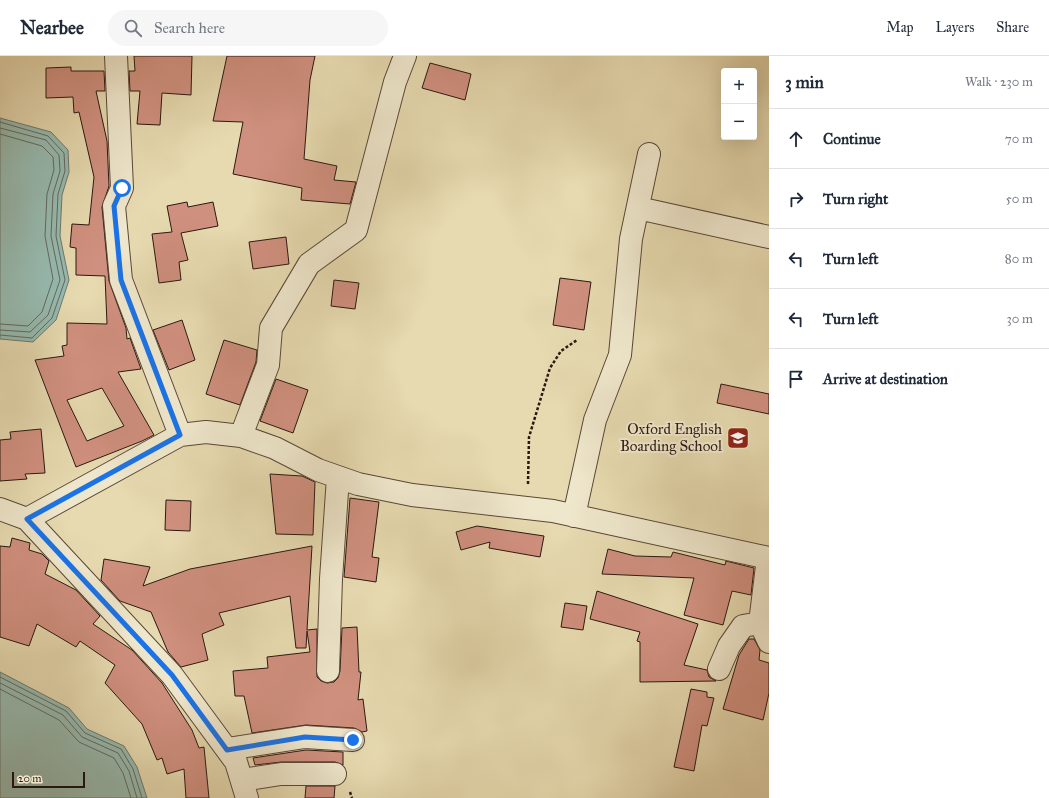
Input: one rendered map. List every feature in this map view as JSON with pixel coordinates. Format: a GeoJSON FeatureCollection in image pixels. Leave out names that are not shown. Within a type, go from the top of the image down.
{"type":"FeatureCollection","features":[{"type":"Feature","properties":{"kind":"street"},"geometry":{"type":"LineString","coordinates":[[116,56],[122,188],[114,206],[121,280],[180,435]]}},
{"type":"Feature","properties":{"kind":"street"},"geometry":{"type":"LineString","coordinates":[[241,436],[268,365],[271,328],[309,264],[356,230],[395,82],[405,56]]}},
{"type":"Feature","properties":{"kind":"street"},"geometry":{"type":"LineString","coordinates":[[574,516],[596,420],[620,355],[631,240],[649,154]]}},
{"type":"Feature","properties":{"kind":"street"},"geometry":{"type":"LineString","coordinates":[[638,208],[769,237]]}},
{"type":"Feature","properties":{"kind":"street"},"geometry":{"type":"LineString","coordinates":[[27,519],[180,435],[206,432],[241,436],[250,438],[318,470],[358,484],[412,495],[553,511],[768,558],[765,633],[743,626],[729,646],[719,669]]}},
{"type":"Feature","properties":{"kind":"street"},"geometry":{"type":"LineString","coordinates":[[328,671],[331,579],[338,477]]}},
{"type":"Feature","properties":{"kind":"street"},"geometry":{"type":"LineString","coordinates":[[0,509],[27,519],[172,675],[236,762],[244,789],[281,774],[335,774]]}},
{"type":"Feature","properties":{"kind":"street"},"geometry":{"type":"LineString","coordinates":[[227,750],[305,737],[353,740]]}},
{"type":"Feature","properties":{"kind":"path"},"geometry":{"type":"LineString","coordinates":[[527,508],[529,437],[550,368],[561,351],[577,340]]}},
{"type":"Feature","properties":{"kind":"water"},"geometry":{"type":"Polygon","coordinates":[[[0,118],[51,132],[68,150],[69,172],[62,195],[60,236],[69,280],[56,320],[33,342],[0,339],[0,118]]]}},
{"type":"Feature","properties":{"kind":"water"},"geometry":{"type":"Polygon","coordinates":[[[0,672],[69,708],[87,729],[124,746],[137,767],[147,798],[0,798],[0,672]]]}},
{"type":"Feature","properties":{"kind":"building"},"geometry":{"type":"Polygon","coordinates":[[[134,56],[192,56],[191,95],[162,93],[160,125],[137,124],[140,91],[130,91],[129,71],[135,71],[134,56]]]}},
{"type":"Feature","properties":{"kind":"building"},"geometry":{"type":"Polygon","coordinates":[[[227,56],[315,56],[310,80],[304,159],[337,166],[334,180],[356,182],[350,204],[301,200],[302,188],[233,174],[243,122],[213,121],[227,56]]]}},
{"type":"Feature","properties":{"kind":"building"},"geometry":{"type":"Polygon","coordinates":[[[430,63],[471,74],[465,100],[422,88],[430,63]]]}},
{"type":"Feature","properties":{"kind":"building"},"geometry":{"type":"Polygon","coordinates":[[[71,67],[71,71],[104,71],[105,91],[96,91],[107,141],[109,186],[102,207],[109,281],[126,328],[127,339],[130,338],[141,369],[118,372],[154,435],[76,467],[35,360],[64,356],[62,346],[67,345],[67,323],[107,324],[105,276],[76,275],[76,248],[70,247],[72,224],[89,225],[94,177],[79,112],[74,113],[73,97],[46,98],[46,68],[71,67]],[[102,388],[67,400],[87,441],[124,426],[102,388]]]}},
{"type":"Feature","properties":{"kind":"building"},"geometry":{"type":"Polygon","coordinates":[[[187,202],[188,207],[213,202],[218,226],[181,233],[188,260],[179,262],[181,280],[159,283],[152,234],[172,232],[167,206],[187,202]]]}},
{"type":"Feature","properties":{"kind":"building"},"geometry":{"type":"Polygon","coordinates":[[[286,237],[289,264],[253,269],[249,242],[286,237]]]}},
{"type":"Feature","properties":{"kind":"building"},"geometry":{"type":"Polygon","coordinates":[[[560,278],[591,282],[584,330],[553,325],[560,278]]]}},
{"type":"Feature","properties":{"kind":"building"},"geometry":{"type":"Polygon","coordinates":[[[334,280],[359,283],[355,309],[331,306],[334,280]]]}},
{"type":"Feature","properties":{"kind":"building"},"geometry":{"type":"Polygon","coordinates":[[[182,320],[195,360],[169,370],[153,330],[182,320]]]}},
{"type":"Feature","properties":{"kind":"building"},"geometry":{"type":"Polygon","coordinates":[[[224,340],[257,350],[256,362],[240,405],[206,394],[224,340]]]}},
{"type":"Feature","properties":{"kind":"building"},"geometry":{"type":"Polygon","coordinates":[[[276,379],[308,390],[293,433],[260,421],[276,379]]]}},
{"type":"Feature","properties":{"kind":"building"},"geometry":{"type":"Polygon","coordinates":[[[721,384],[769,394],[769,414],[717,403],[721,384]]]}},
{"type":"Feature","properties":{"kind":"building"},"geometry":{"type":"Polygon","coordinates":[[[41,429],[45,473],[25,474],[27,479],[0,481],[0,440],[11,439],[10,432],[41,429]]]}},
{"type":"Feature","properties":{"kind":"building"},"geometry":{"type":"Polygon","coordinates":[[[270,474],[302,476],[315,482],[313,535],[276,534],[270,474]]]}},
{"type":"Feature","properties":{"kind":"building"},"geometry":{"type":"Polygon","coordinates":[[[350,498],[379,502],[372,557],[379,558],[376,582],[344,577],[350,498]]]}},
{"type":"Feature","properties":{"kind":"building"},"geometry":{"type":"Polygon","coordinates":[[[166,500],[191,501],[190,531],[165,530],[166,500]]]}},
{"type":"Feature","properties":{"kind":"building"},"geometry":{"type":"Polygon","coordinates":[[[477,526],[544,536],[540,557],[489,548],[490,542],[461,550],[456,532],[477,526]]]}},
{"type":"Feature","properties":{"kind":"building"},"geometry":{"type":"Polygon","coordinates":[[[12,538],[30,543],[29,550],[42,554],[49,561],[45,574],[76,590],[100,616],[93,624],[132,650],[162,683],[192,730],[199,748],[204,747],[209,798],[186,798],[184,769],[167,774],[162,758],[157,760],[142,724],[105,683],[115,665],[80,641],[76,647],[37,624],[29,646],[0,637],[0,546],[10,547],[12,538]]]}},
{"type":"Feature","properties":{"kind":"building"},"geometry":{"type":"Polygon","coordinates":[[[312,546],[307,630],[317,629],[317,677],[321,681],[327,683],[334,682],[338,678],[340,671],[342,628],[357,627],[359,672],[361,672],[358,700],[363,699],[367,731],[362,732],[354,728],[306,725],[252,733],[244,696],[235,696],[233,671],[268,668],[267,657],[310,652],[307,631],[306,648],[296,648],[290,596],[219,613],[224,625],[202,634],[208,660],[181,667],[168,652],[151,612],[120,601],[101,580],[104,559],[150,567],[143,586],[190,569],[312,546]]]}},
{"type":"Feature","properties":{"kind":"building"},"geometry":{"type":"Polygon","coordinates":[[[608,549],[635,556],[671,557],[673,552],[725,565],[726,561],[754,568],[751,595],[732,591],[723,625],[684,615],[694,578],[602,574],[608,549]]]}},
{"type":"Feature","properties":{"kind":"building"},"geometry":{"type":"Polygon","coordinates":[[[597,591],[698,624],[684,665],[707,670],[709,677],[716,681],[640,682],[640,642],[637,641],[640,632],[590,619],[597,591]]]}},
{"type":"Feature","properties":{"kind":"building"},"geometry":{"type":"Polygon","coordinates":[[[565,603],[587,606],[583,630],[561,627],[565,603]]]}},
{"type":"Feature","properties":{"kind":"building"},"geometry":{"type":"Polygon","coordinates":[[[749,639],[754,639],[760,650],[759,660],[769,663],[769,693],[763,720],[723,709],[739,655],[749,639]]]}},
{"type":"Feature","properties":{"kind":"building"},"geometry":{"type":"Polygon","coordinates":[[[691,689],[707,692],[707,697],[714,698],[707,726],[702,725],[694,771],[674,767],[691,689]]]}},
{"type":"Feature","properties":{"kind":"building"},"geometry":{"type":"Polygon","coordinates":[[[306,750],[343,752],[343,765],[335,762],[281,762],[255,765],[253,758],[306,750]]]}},
{"type":"Feature","properties":{"kind":"building"},"geometry":{"type":"Polygon","coordinates":[[[306,786],[335,786],[334,798],[305,798],[306,786]]]}},
{"type":"Feature","properties":{"kind":"place","name":"Oxford English Boarding School"},"geometry":{"type":"Point","coordinates":[738,438]}},
{"type":"Feature","properties":{"kind":"route"},"geometry":{"type":"LineString","coordinates":[[122,188],[114,206],[121,280],[180,435],[143,457],[27,519],[172,675],[227,750],[305,737],[353,740]]}}]}
